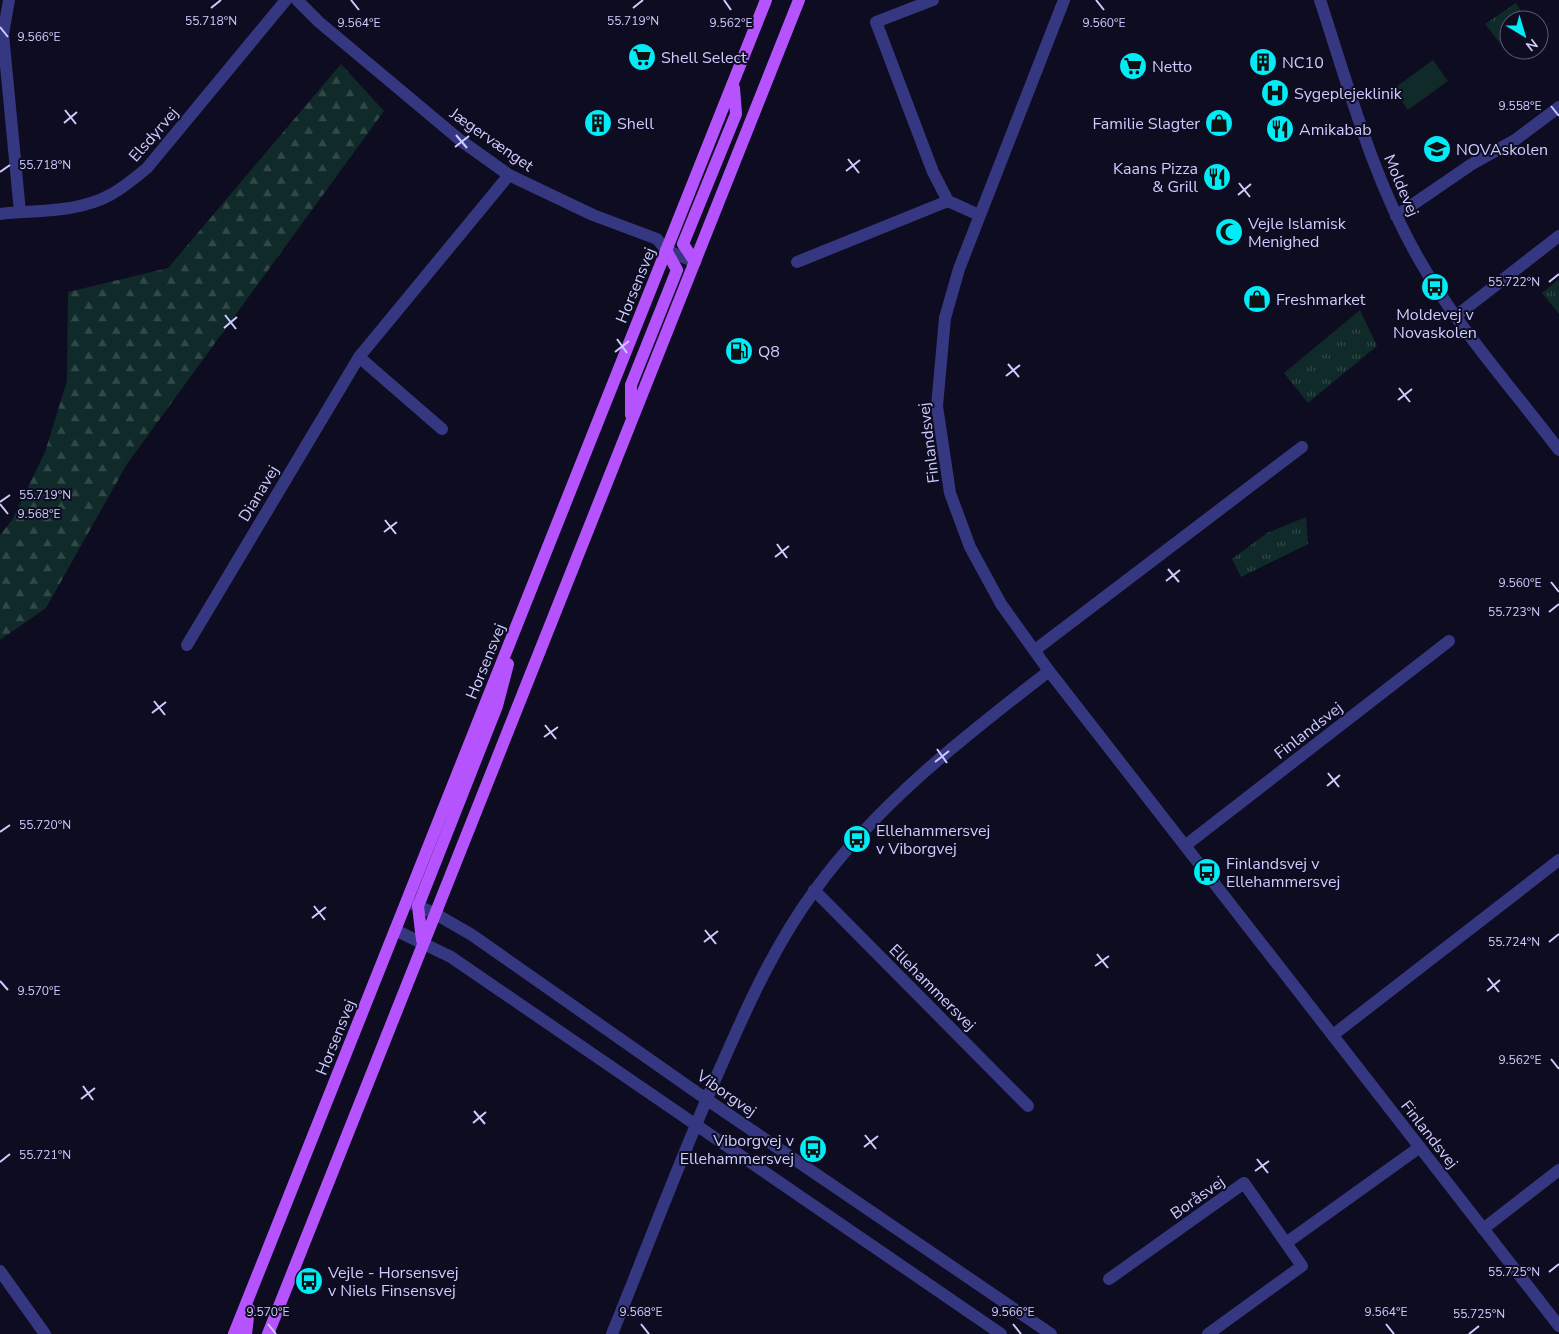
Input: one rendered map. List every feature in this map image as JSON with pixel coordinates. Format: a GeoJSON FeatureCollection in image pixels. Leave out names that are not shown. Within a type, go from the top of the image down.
{"type":"FeatureCollection","features":[{"type":"Feature","properties":{"kind":"main road","name":"Horsensvej"},"geometry":{"type":"LineString","coordinates":[[234,1334],[395,930],[412,904],[522,611],[734,85],[766,0]]}},
{"type":"Feature","properties":{"kind":"main road"},"geometry":{"type":"LineString","coordinates":[[268,1334],[422,942],[799,0]]}},
{"type":"Feature","properties":{"kind":"main road"},"geometry":{"type":"LineString","coordinates":[[695,262],[684,244],[736,114],[734,85]]}},
{"type":"Feature","properties":{"kind":"main road"},"geometry":{"type":"LineString","coordinates":[[631,423],[631,385],[677,270],[666,250]]}},
{"type":"Feature","properties":{"kind":"main road"},"geometry":{"type":"LineString","coordinates":[[412,904],[422,942]]}},
{"type":"Feature","properties":{"kind":"main road"},"geometry":{"type":"LineString","coordinates":[[246,1334],[252,1289]]}},
{"type":"Feature","properties":{"kind":"street"},"geometry":{"type":"LineString","coordinates":[[9,0],[3,34],[20,212]]}},
{"type":"Feature","properties":{"kind":"street","name":"Elsdyrvej"},"geometry":{"type":"LineString","coordinates":[[0,214],[83,205],[109,195],[128,183],[147,168],[286,0]]}},
{"type":"Feature","properties":{"kind":"street","name":"Jægervænget"},"geometry":{"type":"LineString","coordinates":[[297,0],[319,22],[439,122],[509,175],[593,215],[657,239],[666,250],[695,262]]}},
{"type":"Feature","properties":{"kind":"street"},"geometry":{"type":"LineString","coordinates":[[933,0],[876,22],[933,172],[948,201],[978,214]]}},
{"type":"Feature","properties":{"kind":"street","name":"Finlandsvej"},"geometry":{"type":"LineString","coordinates":[[1064,0],[978,214],[945,318],[937,406],[950,493],[970,547],[1001,604],[1049,670],[1559,1326]]}},
{"type":"Feature","properties":{"kind":"street","name":"Moldevej"},"geometry":{"type":"LineString","coordinates":[[1320,0],[1351,97],[1396,216],[1422,266],[1456,316],[1559,450]]}},
{"type":"Feature","properties":{"kind":"street"},"geometry":{"type":"LineString","coordinates":[[1396,216],[1472,164],[1515,140],[1559,107]]}},
{"type":"Feature","properties":{"kind":"street","name":"Dianavej"},"geometry":{"type":"LineString","coordinates":[[187,645],[359,357],[509,175]]}},
{"type":"Feature","properties":{"kind":"street"},"geometry":{"type":"LineString","coordinates":[[797,262],[948,201]]}},
{"type":"Feature","properties":{"kind":"street"},"geometry":{"type":"LineString","coordinates":[[1456,316],[1559,236]]}},
{"type":"Feature","properties":{"kind":"street"},"geometry":{"type":"LineString","coordinates":[[359,357],[442,429]]}},
{"type":"Feature","properties":{"kind":"street"},"geometry":{"type":"LineString","coordinates":[[1035,650],[1302,447]]}},
{"type":"Feature","properties":{"kind":"street","name":"Finlandsvej"},"geometry":{"type":"LineString","coordinates":[[1186,845],[1449,640]]}},
{"type":"Feature","properties":{"kind":"street"},"geometry":{"type":"LineString","coordinates":[[612,1334],[695,1125],[760,980],[814,890],[875,817],[948,750],[1049,670]]}},
{"type":"Feature","properties":{"kind":"street"},"geometry":{"type":"LineString","coordinates":[[1333,1035],[1559,860]]}},
{"type":"Feature","properties":{"kind":"street","name":"Ellehammersvej"},"geometry":{"type":"LineString","coordinates":[[814,890],[1028,1106]]}},
{"type":"Feature","properties":{"kind":"street","name":"Viborgvej"},"geometry":{"type":"LineString","coordinates":[[412,904],[434,913],[472,935],[706,1099],[1051,1334]]}},
{"type":"Feature","properties":{"kind":"street"},"geometry":{"type":"LineString","coordinates":[[395,930],[451,957],[1001,1334]]}},
{"type":"Feature","properties":{"kind":"street"},"geometry":{"type":"LineString","coordinates":[[1286,1243],[1420,1147]]}},
{"type":"Feature","properties":{"kind":"street"},"geometry":{"type":"LineString","coordinates":[[1483,1229],[1559,1170]]}},
{"type":"Feature","properties":{"kind":"street","name":"Boråsvej"},"geometry":{"type":"LineString","coordinates":[[1109,1279],[1244,1183],[1302,1266],[1208,1334]]}},
{"type":"Feature","properties":{"kind":"street"},"geometry":{"type":"LineString","coordinates":[[0,1271],[45,1334]]}},
{"type":"Feature","properties":{"kind":"green space"},"geometry":{"type":"Polygon","coordinates":[[[1516,3],[1520,10],[1506,10],[1516,3]]]}},
{"type":"Feature","properties":{"kind":"green space"},"geometry":{"type":"Polygon","coordinates":[[[1499,15],[1499,42],[1485,24],[1499,15]]]}},
{"type":"Feature","properties":{"kind":"green space"},"geometry":{"type":"Polygon","coordinates":[[[1433,60],[1448,81],[1408,110],[1393,89],[1433,60]]]}},
{"type":"Feature","properties":{"kind":"green space"},"geometry":{"type":"Polygon","coordinates":[[[341,64],[384,111],[127,464],[46,608],[0,640],[0,535],[12,520],[45,452],[67,381],[68,292],[168,268],[341,64]]]}},
{"type":"Feature","properties":{"kind":"green space"},"geometry":{"type":"Polygon","coordinates":[[[1559,279],[1559,314],[1542,293],[1559,279]]]}},
{"type":"Feature","properties":{"kind":"green space"},"geometry":{"type":"Polygon","coordinates":[[[1360,310],[1377,346],[1308,403],[1284,373],[1360,310]]]}},
{"type":"Feature","properties":{"kind":"green space"},"geometry":{"type":"Polygon","coordinates":[[[1306,517],[1308,544],[1241,577],[1232,559],[1267,533],[1306,517]]]}},
{"type":"Feature","properties":{"kind":"place","name":"Shell Select"},"geometry":{"type":"Point","coordinates":[642,57]}},
{"type":"Feature","properties":{"kind":"place","name":"NC10"},"geometry":{"type":"Point","coordinates":[1263,62]}},
{"type":"Feature","properties":{"kind":"place","name":"Netto"},"geometry":{"type":"Point","coordinates":[1133,66]}},
{"type":"Feature","properties":{"kind":"place","name":"Sygeplejeklinik"},"geometry":{"type":"Point","coordinates":[1275,93]}},
{"type":"Feature","properties":{"kind":"place","name":"Shell"},"geometry":{"type":"Point","coordinates":[598,123]}},
{"type":"Feature","properties":{"kind":"place","name":"Familie Slagter"},"geometry":{"type":"Point","coordinates":[1219,123]}},
{"type":"Feature","properties":{"kind":"place","name":"Amikabab"},"geometry":{"type":"Point","coordinates":[1280,129]}},
{"type":"Feature","properties":{"kind":"place","name":"NOVAskolen"},"geometry":{"type":"Point","coordinates":[1437,149]}},
{"type":"Feature","properties":{"kind":"place","name":"Kaans Pizza & Grill"},"geometry":{"type":"Point","coordinates":[1217,177]}},
{"type":"Feature","properties":{"kind":"place","name":"Vejle Islamisk Menighed"},"geometry":{"type":"Point","coordinates":[1229,232]}},
{"type":"Feature","properties":{"kind":"place","name":"Moldevej v Novaskolen"},"geometry":{"type":"Point","coordinates":[1435,287]}},
{"type":"Feature","properties":{"kind":"place","name":"Freshmarket"},"geometry":{"type":"Point","coordinates":[1257,299]}},
{"type":"Feature","properties":{"kind":"place","name":"Q8"},"geometry":{"type":"Point","coordinates":[739,351]}},
{"type":"Feature","properties":{"kind":"place","name":"Ellehammersvej v Viborgvej"},"geometry":{"type":"Point","coordinates":[857,839]}},
{"type":"Feature","properties":{"kind":"place","name":"Finlandsvej v Ellehammersvej"},"geometry":{"type":"Point","coordinates":[1207,872]}},
{"type":"Feature","properties":{"kind":"place","name":"Viborgvej v Ellehammersvej"},"geometry":{"type":"Point","coordinates":[813,1149]}},
{"type":"Feature","properties":{"kind":"place","name":"Vejle - Horsensvej v Niels Finsensvej"},"geometry":{"type":"Point","coordinates":[309,1281]}}]}
